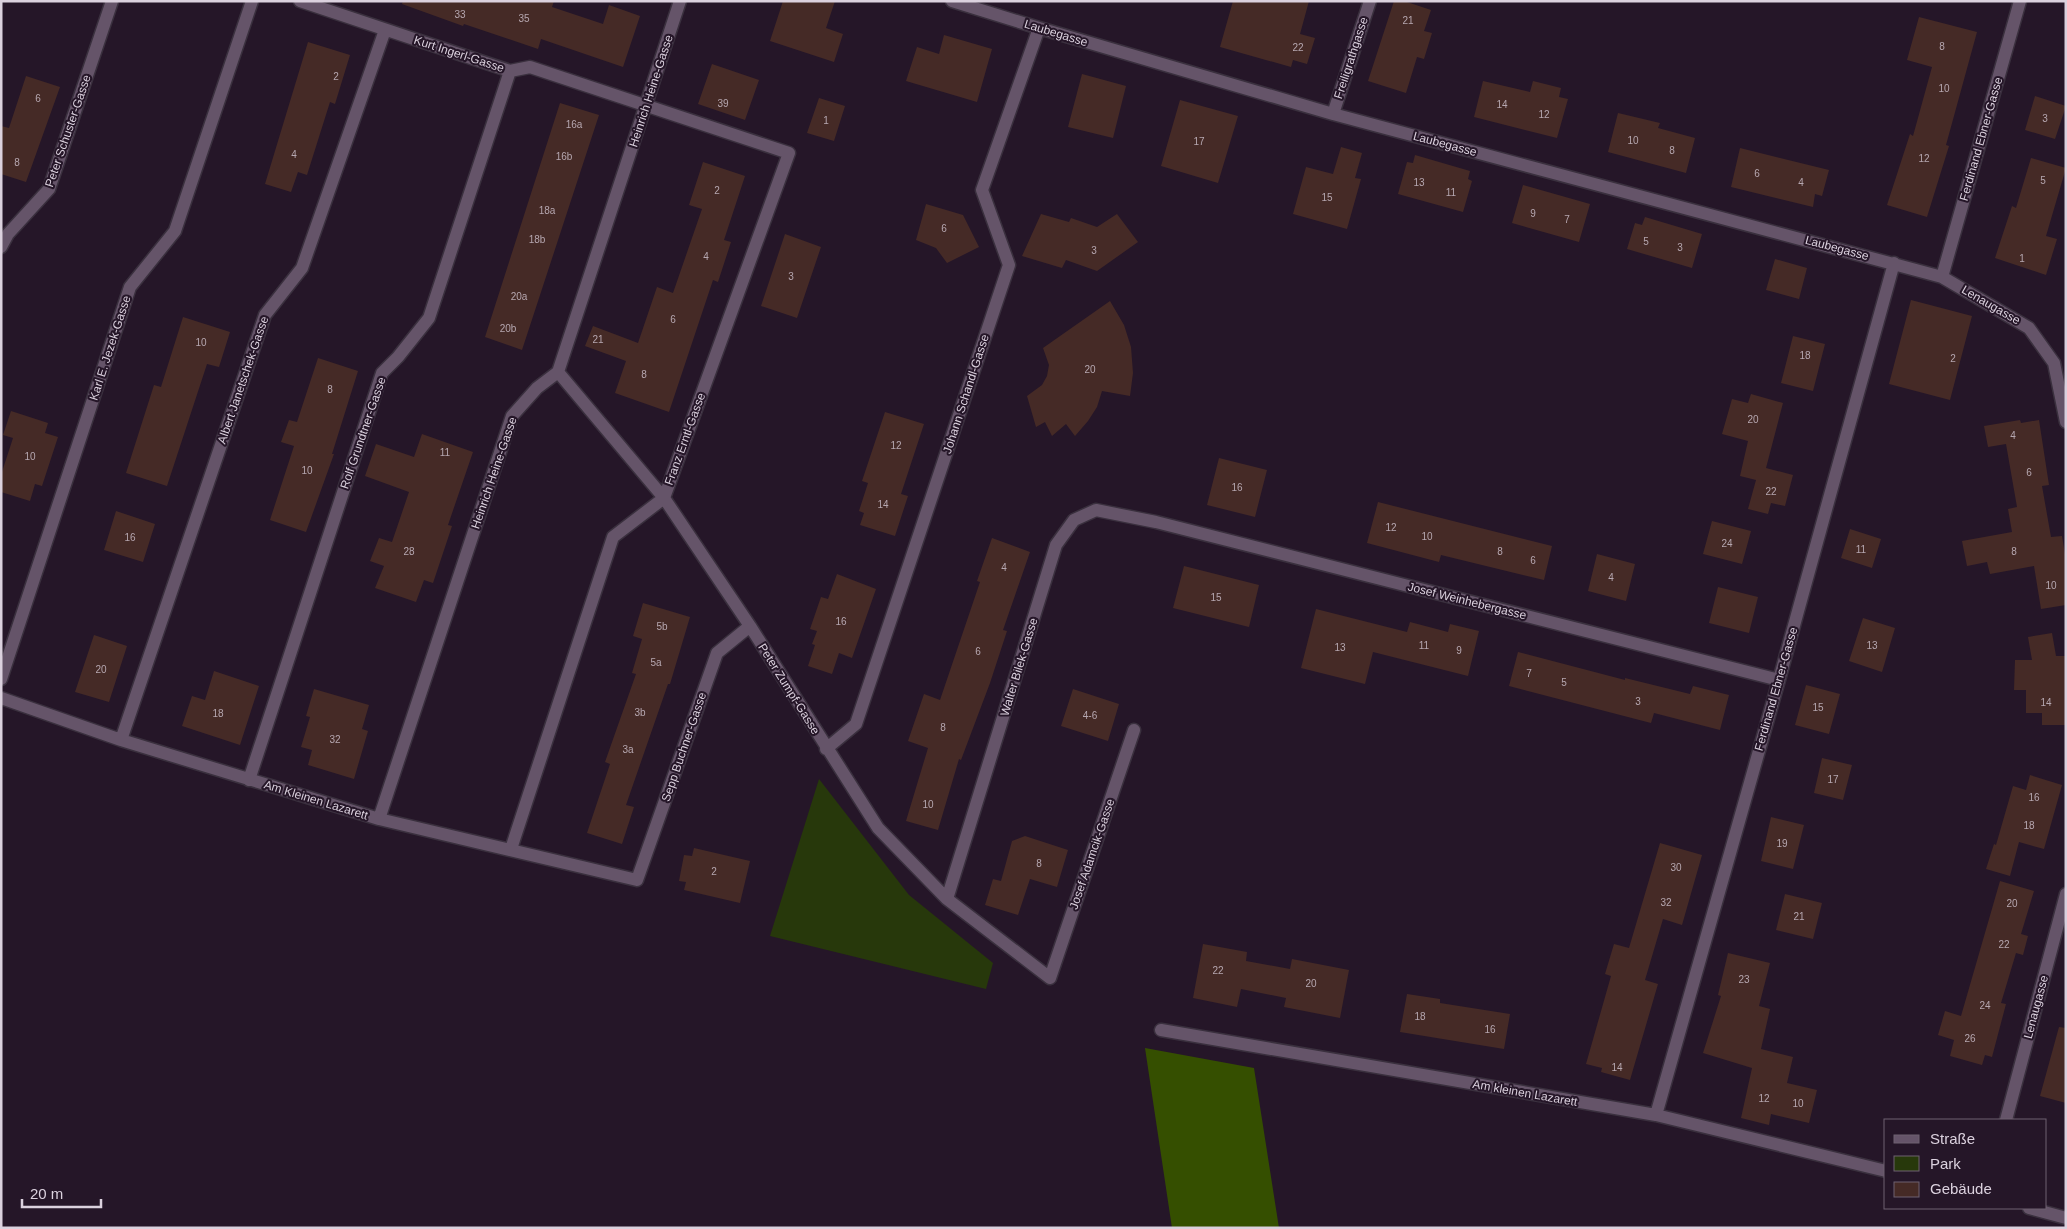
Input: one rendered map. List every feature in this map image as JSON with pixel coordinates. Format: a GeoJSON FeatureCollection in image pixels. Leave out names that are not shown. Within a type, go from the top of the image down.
{"type":"FeatureCollection","features":[{"type":"Feature","properties":{"kind":"street","name":"Peter Schuster-Gasse"},"geometry":{"type":"LineString","coordinates":[[1,247],[8,234],[49,189],[112,1]]}},
{"type":"Feature","properties":{"kind":"street","name":"Karl E. Jezek-Gasse"},"geometry":{"type":"LineString","coordinates":[[1,679],[130,287],[175,231],[252,1]]}},
{"type":"Feature","properties":{"kind":"street","name":"Kurt Ingerl-Gasse"},"geometry":{"type":"LineString","coordinates":[[300,1],[510,71],[530,67],[647,106]]}},
{"type":"Feature","properties":{"kind":"street","name":"Heinrich Heine-Gasse"},"geometry":{"type":"LineString","coordinates":[[379,819],[512,416],[537,388],[558,372],[680,1]]}},
{"type":"Feature","properties":{"kind":"street","name":"Laubegasse"},"geometry":{"type":"LineString","coordinates":[[952,1],[1332,114],[1942,277]]}},
{"type":"Feature","properties":{"kind":"street","name":"Freiligrathgasse"},"geometry":{"type":"LineString","coordinates":[[1332,114],[1370,1]]}},
{"type":"Feature","properties":{"kind":"street","name":"Ferdinand Ebner-Gasse"},"geometry":{"type":"LineString","coordinates":[[1942,277],[2020,1]]}},
{"type":"Feature","properties":{"kind":"street","name":"Johann Schandl-Gasse"},"geometry":{"type":"LineString","coordinates":[[826,748],[856,724],[1009,266],[982,190],[1039,28]]}},
{"type":"Feature","properties":{"kind":"street","name":"Albert Janetschek-Gasse"},"geometry":{"type":"LineString","coordinates":[[121,740],[265,315],[302,268],[385,30]]}},
{"type":"Feature","properties":{"kind":"street","name":"Rolf Grundtner-Gasse"},"geometry":{"type":"LineString","coordinates":[[248,780],[382,373],[428,318],[510,71]]}},
{"type":"Feature","properties":{"kind":"street","name":"Franz Erntl-Gasse"},"geometry":{"type":"LineString","coordinates":[[511,849],[613,537],[664,498],[789,153],[647,106]]}},
{"type":"Feature","properties":{"kind":"street","name":"Ferdinand Ebner-Gasse"},"geometry":{"type":"LineString","coordinates":[[1656,1115],[1894,263]]}},
{"type":"Feature","properties":{"kind":"street","name":"Lenaugasse"},"geometry":{"type":"LineString","coordinates":[[1942,277],[2029,328],[2054,363],[2066,422]]}},
{"type":"Feature","properties":{"kind":"street","name":"Peter Zumpf-Gasse"},"geometry":{"type":"LineString","coordinates":[[558,372],[664,498],[750,626],[878,828],[947,899],[1050,978]]}},
{"type":"Feature","properties":{"kind":"street","name":"Walter Bilek-Gasse"},"geometry":{"type":"LineString","coordinates":[[947,899],[1056,544],[1074,520],[1096,510],[1156,522]]}},
{"type":"Feature","properties":{"kind":"street","name":"Josef Weinhebergasse"},"geometry":{"type":"LineString","coordinates":[[1156,522],[1779,680]]}},
{"type":"Feature","properties":{"kind":"street","name":"Sepp Buchner-Gasse"},"geometry":{"type":"LineString","coordinates":[[638,880],[717,653],[750,626]]}},
{"type":"Feature","properties":{"kind":"street","name":"Am Kleinen Lazarett"},"geometry":{"type":"LineString","coordinates":[[1,698],[121,740],[379,819],[638,880]]}},
{"type":"Feature","properties":{"kind":"street","name":"Josef Adamcik-Gasse"},"geometry":{"type":"LineString","coordinates":[[1050,978],[1134,730]]}},
{"type":"Feature","properties":{"kind":"street","name":"Lenaugasse"},"geometry":{"type":"LineString","coordinates":[[2006,1119],[2066,894]]}},
{"type":"Feature","properties":{"kind":"street","name":"Am kleinen Lazarett"},"geometry":{"type":"LineString","coordinates":[[1161,1030],[1656,1115],[1884,1171]]}},
{"type":"Feature","properties":{"kind":"street"},"geometry":{"type":"LineString","coordinates":[[2033,1209],[2066,1218]]}},
{"type":"Feature","properties":{"kind":"green space"},"geometry":{"type":"Polygon","coordinates":[[[819,779],[909,895],[993,963],[986,989],[770,936],[819,779]]]}},
{"type":"Feature","properties":{"kind":"green space"},"geometry":{"type":"Polygon","coordinates":[[[1145,1048],[1254,1068],[1279,1228],[1172,1228],[1145,1048]]]}},
{"type":"Feature","properties":{"kind":"building"},"geometry":{"type":"Polygon","coordinates":[[[403,1],[554,1],[552,7],[603,24],[609,5],[640,16],[623,67],[541,39],[538,49],[464,24],[463,26],[402,4],[403,1]]]}},
{"type":"Feature","properties":{"kind":"building"},"geometry":{"type":"Polygon","coordinates":[[[783,1],[835,1],[826,28],[843,34],[834,62],[770,41],[783,1]]]}},
{"type":"Feature","properties":{"kind":"building"},"geometry":{"type":"Polygon","coordinates":[[[1233,1],[1309,1],[1300,34],[1315,38],[1307,64],[1293,60],[1291,67],[1220,47],[1233,1]]]}},
{"type":"Feature","properties":{"kind":"building"},"geometry":{"type":"Polygon","coordinates":[[[1394,1],[1404,1],[1431,10],[1424,31],[1432,33],[1424,59],[1417,57],[1406,93],[1368,81],[1394,1]]]}},
{"type":"Feature","properties":{"kind":"building"},"geometry":{"type":"Polygon","coordinates":[[[1919,17],[1977,32],[1946,145],[1949,146],[1927,217],[1887,205],[1910,134],[1913,136],[1932,67],[1907,60],[1919,17]]]}},
{"type":"Feature","properties":{"kind":"building"},"geometry":{"type":"Polygon","coordinates":[[[944,35],[992,49],[977,102],[906,81],[917,47],[939,54],[944,35]]]}},
{"type":"Feature","properties":{"kind":"building"},"geometry":{"type":"Polygon","coordinates":[[[308,42],[350,55],[335,104],[330,102],[307,175],[298,172],[291,192],[265,184],[308,42]]]}},
{"type":"Feature","properties":{"kind":"building"},"geometry":{"type":"Polygon","coordinates":[[[712,64],[759,80],[745,120],[698,104],[712,64]]]}},
{"type":"Feature","properties":{"kind":"building"},"geometry":{"type":"Polygon","coordinates":[[[1082,74],[1126,86],[1113,138],[1068,127],[1082,74]]]}},
{"type":"Feature","properties":{"kind":"building"},"geometry":{"type":"Polygon","coordinates":[[[26,76],[60,87],[26,182],[1,174],[1,126],[9,128],[26,76]]]}},
{"type":"Feature","properties":{"kind":"building"},"geometry":{"type":"Polygon","coordinates":[[[1483,81],[1530,92],[1533,81],[1561,88],[1559,97],[1568,99],[1557,138],[1474,117],[1483,81]]]}},
{"type":"Feature","properties":{"kind":"building"},"geometry":{"type":"Polygon","coordinates":[[[2035,96],[2066,106],[2055,139],[2025,130],[2035,96]]]}},
{"type":"Feature","properties":{"kind":"building"},"geometry":{"type":"Polygon","coordinates":[[[819,98],[845,106],[834,141],[807,133],[819,98]]]}},
{"type":"Feature","properties":{"kind":"building"},"geometry":{"type":"Polygon","coordinates":[[[1180,100],[1238,116],[1218,183],[1161,166],[1180,100]]]}},
{"type":"Feature","properties":{"kind":"building"},"geometry":{"type":"Polygon","coordinates":[[[560,103],[599,115],[522,350],[485,337],[560,103]]]}},
{"type":"Feature","properties":{"kind":"building"},"geometry":{"type":"Polygon","coordinates":[[[1618,113],[1660,123],[1658,128],[1695,138],[1686,173],[1608,152],[1618,113]]]}},
{"type":"Feature","properties":{"kind":"building"},"geometry":{"type":"Polygon","coordinates":[[[1341,147],[1362,153],[1355,178],[1361,179],[1347,229],[1293,214],[1306,167],[1333,174],[1341,147]]]}},
{"type":"Feature","properties":{"kind":"building"},"geometry":{"type":"Polygon","coordinates":[[[1740,148],[1829,170],[1822,196],[1815,194],[1813,207],[1731,187],[1740,148]]]}},
{"type":"Feature","properties":{"kind":"building"},"geometry":{"type":"Polygon","coordinates":[[[1415,155],[1470,171],[1468,179],[1472,181],[1463,212],[1398,194],[1407,162],[1413,163],[1415,155]]]}},
{"type":"Feature","properties":{"kind":"building"},"geometry":{"type":"Polygon","coordinates":[[[2031,158],[2066,168],[2046,236],[2057,239],[2046,275],[1995,258],[2012,206],[2016,208],[2031,158]]]}},
{"type":"Feature","properties":{"kind":"building"},"geometry":{"type":"Polygon","coordinates":[[[703,162],[745,176],[724,240],[731,242],[718,282],[713,280],[669,412],[615,393],[626,361],[585,346],[593,326],[638,343],[657,287],[673,293],[702,209],[689,205],[703,162]]]}},
{"type":"Feature","properties":{"kind":"building"},"geometry":{"type":"Polygon","coordinates":[[[1523,185],[1590,204],[1579,242],[1512,223],[1523,185]]]}},
{"type":"Feature","properties":{"kind":"building"},"geometry":{"type":"Polygon","coordinates":[[[926,204],[963,215],[979,247],[947,263],[936,248],[916,240],[926,204]]]}},
{"type":"Feature","properties":{"kind":"building"},"geometry":{"type":"Polygon","coordinates":[[[1041,214],[1069,222],[1071,218],[1097,227],[1117,214],[1138,242],[1097,271],[1066,260],[1062,268],[1022,256],[1041,214]]]}},
{"type":"Feature","properties":{"kind":"building"},"geometry":{"type":"Polygon","coordinates":[[[1645,217],[1702,234],[1692,268],[1627,249],[1635,223],[1642,225],[1645,217]]]}},
{"type":"Feature","properties":{"kind":"building"},"geometry":{"type":"Polygon","coordinates":[[[785,234],[821,247],[797,318],[761,306],[785,234]]]}},
{"type":"Feature","properties":{"kind":"building"},"geometry":{"type":"Polygon","coordinates":[[[1775,259],[1807,268],[1799,299],[1766,290],[1775,259]]]}},
{"type":"Feature","properties":{"kind":"building"},"geometry":{"type":"Polygon","coordinates":[[[1911,300],[1972,316],[1950,400],[1889,384],[1911,300]]]}},
{"type":"Feature","properties":{"kind":"building"},"geometry":{"type":"Polygon","coordinates":[[[1110,301],[1124,325],[1131,347],[1133,373],[1130,396],[1102,391],[1097,407],[1075,436],[1066,424],[1052,436],[1045,422],[1036,427],[1027,396],[1042,385],[1047,376],[1049,365],[1043,348],[1110,301]]]}},
{"type":"Feature","properties":{"kind":"building"},"geometry":{"type":"Polygon","coordinates":[[[183,317],[230,332],[219,367],[207,364],[167,486],[126,473],[154,385],[161,387],[183,317]]]}},
{"type":"Feature","properties":{"kind":"building"},"geometry":{"type":"Polygon","coordinates":[[[1793,336],[1825,344],[1813,391],[1781,383],[1793,336]]]}},
{"type":"Feature","properties":{"kind":"building"},"geometry":{"type":"Polygon","coordinates":[[[318,358],[358,371],[332,454],[334,454],[306,532],[270,520],[294,446],[281,442],[289,420],[297,422],[318,358]]]}},
{"type":"Feature","properties":{"kind":"building"},"geometry":{"type":"Polygon","coordinates":[[[1751,394],[1783,403],[1766,468],[1793,475],[1785,506],[1771,503],[1768,514],[1748,509],[1756,480],[1740,476],[1748,441],[1722,434],[1732,399],[1748,403],[1751,394]]]}},
{"type":"Feature","properties":{"kind":"building"},"geometry":{"type":"Polygon","coordinates":[[[11,411],[48,423],[45,433],[58,437],[42,486],[35,484],[30,501],[1,492],[1,475],[13,438],[3,435],[11,411]]]}},
{"type":"Feature","properties":{"kind":"building"},"geometry":{"type":"Polygon","coordinates":[[[885,412],[924,424],[901,494],[908,496],[895,536],[860,525],[864,513],[859,511],[868,483],[862,481],[885,412]]]}},
{"type":"Feature","properties":{"kind":"building"},"geometry":{"type":"Polygon","coordinates":[[[2020,420],[2021,423],[2039,420],[2049,485],[2042,486],[2051,537],[2062,536],[2066,560],[2066,605],[2041,609],[2034,566],[1990,574],[1987,562],[1967,566],[1962,541],[2012,532],[2008,509],[2017,507],[2006,444],[1988,447],[1984,426],[2020,420]]]}},
{"type":"Feature","properties":{"kind":"building"},"geometry":{"type":"Polygon","coordinates":[[[422,434],[473,452],[448,525],[452,526],[433,583],[424,580],[416,602],[375,588],[384,566],[370,561],[379,538],[392,542],[409,492],[365,476],[376,444],[414,457],[422,434]]]}},
{"type":"Feature","properties":{"kind":"building"},"geometry":{"type":"Polygon","coordinates":[[[1219,458],[1267,470],[1255,517],[1207,505],[1219,458]]]}},
{"type":"Feature","properties":{"kind":"building"},"geometry":{"type":"Polygon","coordinates":[[[1378,502],[1552,546],[1544,580],[1441,555],[1439,562],[1367,543],[1378,502]]]}},
{"type":"Feature","properties":{"kind":"building"},"geometry":{"type":"Polygon","coordinates":[[[116,511],[155,524],[143,562],[104,550],[116,511]]]}},
{"type":"Feature","properties":{"kind":"building"},"geometry":{"type":"Polygon","coordinates":[[[1712,521],[1751,531],[1742,564],[1703,554],[1712,521]]]}},
{"type":"Feature","properties":{"kind":"building"},"geometry":{"type":"Polygon","coordinates":[[[1850,529],[1881,539],[1872,568],[1841,558],[1850,529]]]}},
{"type":"Feature","properties":{"kind":"building"},"geometry":{"type":"Polygon","coordinates":[[[992,538],[1030,552],[1003,630],[1007,631],[990,683],[961,760],[959,759],[938,830],[906,821],[928,748],[908,741],[924,694],[940,700],[980,582],[977,581],[992,538]]]}},
{"type":"Feature","properties":{"kind":"building"},"geometry":{"type":"Polygon","coordinates":[[[1597,554],[1635,564],[1626,601],[1588,591],[1597,554]]]}},
{"type":"Feature","properties":{"kind":"building"},"geometry":{"type":"Polygon","coordinates":[[[1184,566],[1259,585],[1249,627],[1173,608],[1184,566]]]}},
{"type":"Feature","properties":{"kind":"building"},"geometry":{"type":"Polygon","coordinates":[[[837,574],[876,589],[852,658],[839,653],[832,674],[808,666],[815,645],[812,644],[817,631],[810,629],[821,597],[828,599],[837,574]]]}},
{"type":"Feature","properties":{"kind":"building"},"geometry":{"type":"Polygon","coordinates":[[[1718,587],[1758,597],[1749,633],[1709,623],[1718,587]]]}},
{"type":"Feature","properties":{"kind":"building"},"geometry":{"type":"Polygon","coordinates":[[[643,603],[690,617],[670,684],[668,684],[626,805],[634,807],[622,844],[587,833],[610,764],[605,762],[636,674],[632,673],[642,639],[633,636],[643,603]]]}},
{"type":"Feature","properties":{"kind":"building"},"geometry":{"type":"Polygon","coordinates":[[[1316,609],[1407,632],[1410,622],[1448,632],[1450,624],[1479,631],[1468,676],[1373,652],[1365,684],[1301,668],[1316,609]]]}},
{"type":"Feature","properties":{"kind":"building"},"geometry":{"type":"Polygon","coordinates":[[[1863,618],[1895,628],[1882,672],[1849,661],[1863,618]]]}},
{"type":"Feature","properties":{"kind":"building"},"geometry":{"type":"Polygon","coordinates":[[[2052,633],[2056,656],[2066,656],[2066,725],[2042,725],[2042,713],[2026,713],[2026,690],[2014,690],[2015,660],[2032,660],[2028,637],[2052,633]]]}},
{"type":"Feature","properties":{"kind":"building"},"geometry":{"type":"Polygon","coordinates":[[[94,635],[127,646],[109,702],[75,692],[94,635]]]}},
{"type":"Feature","properties":{"kind":"building"},"geometry":{"type":"Polygon","coordinates":[[[1518,652],[1625,680],[1625,678],[1690,694],[1693,686],[1729,695],[1720,730],[1654,713],[1651,723],[1509,686],[1518,652]]]}},
{"type":"Feature","properties":{"kind":"building"},"geometry":{"type":"Polygon","coordinates":[[[214,671],[259,686],[240,745],[182,726],[192,696],[205,700],[214,671]]]}},
{"type":"Feature","properties":{"kind":"building"},"geometry":{"type":"Polygon","coordinates":[[[1806,685],[1840,694],[1829,734],[1795,725],[1806,685]]]}},
{"type":"Feature","properties":{"kind":"building"},"geometry":{"type":"Polygon","coordinates":[[[314,689],[369,705],[362,729],[368,731],[354,779],[308,765],[312,750],[301,747],[310,717],[306,716],[314,689]]]}},
{"type":"Feature","properties":{"kind":"building"},"geometry":{"type":"Polygon","coordinates":[[[1073,689],[1119,704],[1108,741],[1061,726],[1073,689]]]}},
{"type":"Feature","properties":{"kind":"building"},"geometry":{"type":"Polygon","coordinates":[[[1822,758],[1852,765],[1843,800],[1814,793],[1822,758]]]}},
{"type":"Feature","properties":{"kind":"building"},"geometry":{"type":"Polygon","coordinates":[[[2030,775],[2062,785],[2044,849],[2019,842],[2010,876],[1986,869],[1994,844],[1996,845],[2013,786],[2026,790],[2030,775]]]}},
{"type":"Feature","properties":{"kind":"building"},"geometry":{"type":"Polygon","coordinates":[[[1771,817],[1804,825],[1793,869],[1761,861],[1771,817]]]}},
{"type":"Feature","properties":{"kind":"building"},"geometry":{"type":"Polygon","coordinates":[[[1025,836],[1068,850],[1057,887],[1030,879],[1018,915],[985,905],[993,879],[1001,881],[1012,841],[1025,836]]]}},
{"type":"Feature","properties":{"kind":"building"},"geometry":{"type":"Polygon","coordinates":[[[1660,843],[1702,855],[1682,925],[1663,919],[1645,980],[1658,984],[1630,1080],[1601,1072],[1602,1068],[1586,1064],[1611,976],[1605,974],[1614,944],[1629,948],[1660,843]]]}},
{"type":"Feature","properties":{"kind":"building"},"geometry":{"type":"Polygon","coordinates":[[[694,848],[750,861],[740,903],[684,890],[686,882],[679,881],[684,855],[692,856],[694,848]]]}},
{"type":"Feature","properties":{"kind":"building"},"geometry":{"type":"Polygon","coordinates":[[[2000,881],[2034,891],[2021,934],[2028,936],[2023,955],[2016,953],[2001,1003],[2006,1004],[1992,1057],[1985,1055],[1982,1065],[1950,1056],[1954,1040],[1938,1035],[1945,1011],[1961,1016],[2000,881]]]}},
{"type":"Feature","properties":{"kind":"building"},"geometry":{"type":"Polygon","coordinates":[[[1785,894],[1822,903],[1813,939],[1776,930],[1785,894]]]}},
{"type":"Feature","properties":{"kind":"building"},"geometry":{"type":"Polygon","coordinates":[[[1203,944],[1247,952],[1246,961],[1290,969],[1292,959],[1349,970],[1340,1018],[1284,1007],[1286,998],[1241,989],[1237,1007],[1193,998],[1203,944]]]}},
{"type":"Feature","properties":{"kind":"building"},"geometry":{"type":"Polygon","coordinates":[[[1728,953],[1770,963],[1759,1006],[1770,1009],[1761,1049],[1793,1057],[1787,1083],[1817,1090],[1809,1123],[1771,1114],[1769,1125],[1741,1118],[1752,1068],[1703,1053],[1721,996],[1718,995],[1728,953]]]}},
{"type":"Feature","properties":{"kind":"building"},"geometry":{"type":"Polygon","coordinates":[[[1407,994],[1440,999],[1440,1003],[1510,1014],[1504,1049],[1400,1032],[1407,994]]]}},
{"type":"Feature","properties":{"kind":"building"},"geometry":{"type":"Polygon","coordinates":[[[2059,1027],[2066,1028],[2066,1103],[2040,1096],[2059,1027]]]}}]}
